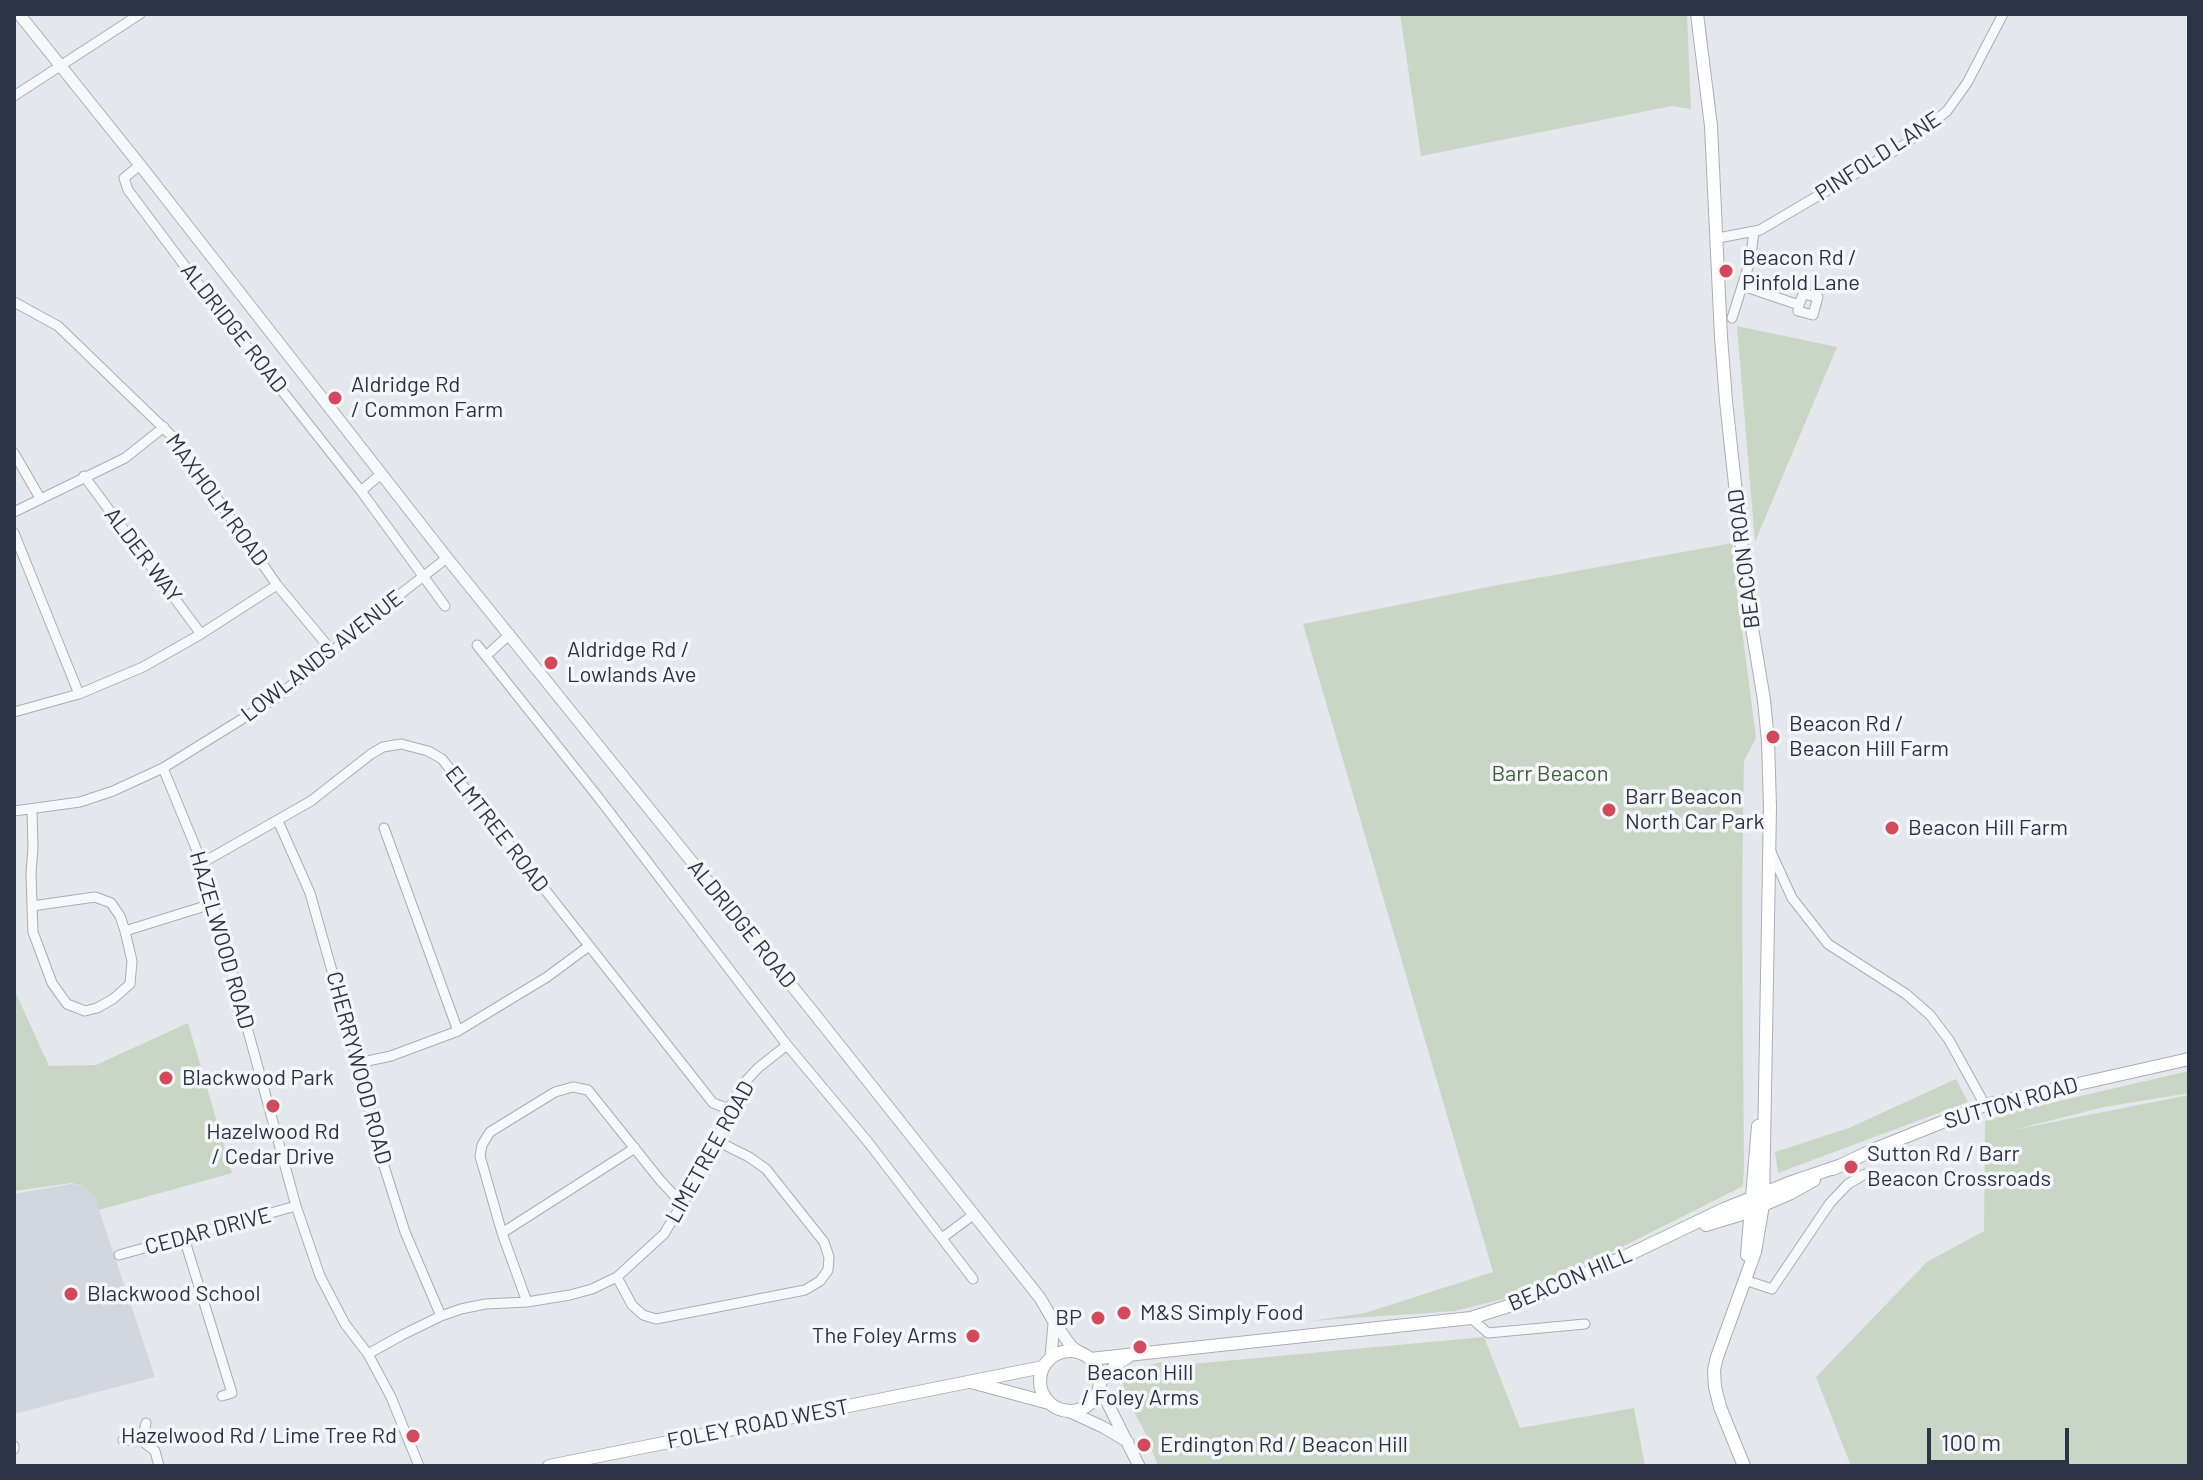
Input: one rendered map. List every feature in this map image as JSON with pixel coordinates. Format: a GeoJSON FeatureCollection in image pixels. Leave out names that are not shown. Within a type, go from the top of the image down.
{"type":"FeatureCollection","features":[{"type":"Feature","properties":{"kind":"main road","name":"BEACON ROAD"},"geometry":{"type":"LineString","coordinates":[[1697,14],[1711,126],[1726,401],[1748,604],[1768,741],[1770,849],[1763,1104],[1765,1134],[1755,1252],[1714,1370],[1720,1407],[1744,1466]]}},
{"type":"Feature","properties":{"kind":"main road","name":"SUTTON ROAD"},"geometry":{"type":"LineString","coordinates":[[1757,1201],[1985,1105],[2189,1059]]}},
{"type":"Feature","properties":{"kind":"main road","name":"BEACON HILL"},"geometry":{"type":"LineString","coordinates":[[1086,1356],[1131,1354],[1471,1318],[1521,1302],[1668,1236],[1757,1201]]}},
{"type":"Feature","properties":{"kind":"main road"},"geometry":{"type":"LineString","coordinates":[[1100,1383],[1097,1369],[1086,1356],[1069,1351],[1047,1362],[1040,1382],[1049,1403],[1066,1410],[1077,1410],[1088,1404],[1100,1383],[1131,1354]]}},
{"type":"Feature","properties":{"kind":"main road","name":"FOLEY ROAD WEST"},"geometry":{"type":"LineString","coordinates":[[549,1466],[1047,1362]]}},
{"type":"Feature","properties":{"kind":"main road","name":"FOLEY ROAD WEST"},"geometry":{"type":"LineString","coordinates":[[966,1381],[1049,1403]]}},
{"type":"Feature","properties":{"kind":"street","name":"ALDRIDGE ROAD"},"geometry":{"type":"LineString","coordinates":[[19,14],[447,558],[1040,1298],[1071,1346],[1086,1356]]}},
{"type":"Feature","properties":{"kind":"street"},"geometry":{"type":"LineString","coordinates":[[14,96],[140,14]]}},
{"type":"Feature","properties":{"kind":"street","name":"PINFOLD LANE"},"geometry":{"type":"LineString","coordinates":[[1718,238],[1760,230],[1904,145],[1947,111],[1967,83],[2003,14]]}},
{"type":"Feature","properties":{"kind":"street","name":"ALDRIDGE ROAD"},"geometry":{"type":"LineString","coordinates":[[140,165],[124,178],[128,190],[361,491],[445,606]]}},
{"type":"Feature","properties":{"kind":"street"},"geometry":{"type":"LineString","coordinates":[[1732,318],[1750,261],[1754,232]]}},
{"type":"Feature","properties":{"kind":"street"},"geometry":{"type":"LineString","coordinates":[[1743,286],[1799,305]]}},
{"type":"Feature","properties":{"kind":"street","name":"MAXHOLM ROAD"},"geometry":{"type":"LineString","coordinates":[[14,302],[58,326],[164,427],[195,465],[277,585],[332,651]]}},
{"type":"Feature","properties":{"kind":"street"},"geometry":{"type":"LineString","coordinates":[[14,512],[125,458],[164,427]]}},
{"type":"Feature","properties":{"kind":"street"},"geometry":{"type":"LineString","coordinates":[[14,453],[40,498]]}},
{"type":"Feature","properties":{"kind":"street"},"geometry":{"type":"LineString","coordinates":[[361,491],[381,474]]}},
{"type":"Feature","properties":{"kind":"street","name":"ALDER WAY"},"geometry":{"type":"LineString","coordinates":[[84,476],[201,634]]}},
{"type":"Feature","properties":{"kind":"street"},"geometry":{"type":"LineString","coordinates":[[14,533],[79,694]]}},
{"type":"Feature","properties":{"kind":"street","name":"LOWLANDS AVENUE"},"geometry":{"type":"LineString","coordinates":[[14,811],[80,802],[163,768],[276,698],[447,558]]}},
{"type":"Feature","properties":{"kind":"street"},"geometry":{"type":"LineString","coordinates":[[14,712],[79,694],[143,667],[277,585]]}},
{"type":"Feature","properties":{"kind":"street"},"geometry":{"type":"LineString","coordinates":[[486,656],[510,634]]}},
{"type":"Feature","properties":{"kind":"street","name":"ALDRIDGE ROAD"},"geometry":{"type":"LineString","coordinates":[[477,645],[973,1279]]}},
{"type":"Feature","properties":{"kind":"street","name":"ELMTREE ROAD"},"geometry":{"type":"LineString","coordinates":[[202,863],[311,801],[383,747],[401,744],[428,751],[442,759],[713,1103],[729,1109]]}},
{"type":"Feature","properties":{"kind":"street","name":"HAZELWOOD ROAD"},"geometry":{"type":"LineString","coordinates":[[163,768],[215,903],[296,1206],[320,1276],[345,1324],[368,1354],[391,1397],[419,1466]]}},
{"type":"Feature","properties":{"kind":"street"},"geometry":{"type":"LineString","coordinates":[[32,810],[32,906],[33,932],[52,983],[67,1004],[85,1011],[113,999],[130,984],[132,961],[125,931],[111,903],[95,897],[32,906]]}},
{"type":"Feature","properties":{"kind":"street","name":"CHERRYWOOD ROAD"},"geometry":{"type":"LineString","coordinates":[[278,821],[310,893],[384,1166],[401,1219],[441,1316]]}},
{"type":"Feature","properties":{"kind":"street"},"geometry":{"type":"LineString","coordinates":[[384,828],[394,843],[458,1031]]}},
{"type":"Feature","properties":{"kind":"street"},"geometry":{"type":"LineString","coordinates":[[1770,849],[1792,898],[1828,944],[1906,994],[1930,1015],[1949,1040],[1985,1105]]}},
{"type":"Feature","properties":{"kind":"street"},"geometry":{"type":"LineString","coordinates":[[125,931],[215,903]]}},
{"type":"Feature","properties":{"kind":"street"},"geometry":{"type":"LineString","coordinates":[[358,1063],[391,1056],[458,1031],[547,977],[589,946]]}},
{"type":"Feature","properties":{"kind":"street","name":"LIMETREE ROAD"},"geometry":{"type":"LineString","coordinates":[[368,1354],[441,1316],[485,1304],[527,1302],[581,1292],[617,1277],[664,1234],[717,1141],[743,1084],[787,1045]]}},
{"type":"Feature","properties":{"kind":"street"},"geometry":{"type":"LineString","coordinates":[[527,1302],[502,1233],[480,1156],[490,1132],[555,1092],[573,1087],[588,1090],[683,1205]]}},
{"type":"Feature","properties":{"kind":"street"},"geometry":{"type":"LineString","coordinates":[[617,1277],[632,1305],[643,1315],[656,1319],[805,1290],[820,1281],[828,1270],[829,1257],[824,1242],[766,1169],[717,1141]]}},
{"type":"Feature","properties":{"kind":"street"},"geometry":{"type":"LineString","coordinates":[[502,1233],[635,1148]]}},
{"type":"Feature","properties":{"kind":"street"},"geometry":{"type":"LineString","coordinates":[[1745,1280],[1772,1289],[1830,1203],[1848,1184],[1865,1174]]}},
{"type":"Feature","properties":{"kind":"street","name":"CEDAR DRIVE"},"geometry":{"type":"LineString","coordinates":[[119,1255],[296,1206]]}},
{"type":"Feature","properties":{"kind":"street"},"geometry":{"type":"LineString","coordinates":[[942,1238],[973,1215]]}},
{"type":"Feature","properties":{"kind":"street"},"geometry":{"type":"LineString","coordinates":[[184,1238],[232,1393],[222,1396]]}},
{"type":"Feature","properties":{"kind":"street","name":"BEACON HILL"},"geometry":{"type":"LineString","coordinates":[[1471,1318],[1488,1333],[1585,1324]]}},
{"type":"Feature","properties":{"kind":"street"},"geometry":{"type":"LineString","coordinates":[[1047,1362],[1054,1322]]}},
{"type":"Feature","properties":{"kind":"street"},"geometry":{"type":"LineString","coordinates":[[1100,1383],[1139,1466]]}},
{"type":"Feature","properties":{"kind":"street"},"geometry":{"type":"LineString","coordinates":[[1066,1410],[1128,1442]]}},
{"type":"Feature","properties":{"kind":"street"},"geometry":{"type":"LineString","coordinates":[[142,1441],[146,1423]]}},
{"type":"Feature","properties":{"kind":"street"},"geometry":{"type":"LineString","coordinates":[[123,1440],[142,1441],[155,1451],[159,1466]]}},
{"type":"Feature","properties":{"kind":"shaded area","name":"Blackwood School"},"geometry":{"type":"Polygon","coordinates":[[[71,1184],[84,1186],[95,1198],[155,1377],[14,1414],[14,1194],[71,1184]]]}},
{"type":"Feature","properties":{"kind":"green space"},"geometry":{"type":"Polygon","coordinates":[[[1400,14],[1687,14],[1691,109],[1672,106],[1421,156],[1400,14]]]}},
{"type":"Feature","properties":{"kind":"green space"},"geometry":{"type":"Polygon","coordinates":[[[1737,326],[1837,347],[1755,542],[1737,326]]]}},
{"type":"Feature","properties":{"kind":"green space","name":"Barr Beacon"},"geometry":{"type":"Polygon","coordinates":[[[1733,543],[1756,738],[1744,761],[1743,1186],[1622,1247],[1503,1299],[1455,1311],[1310,1321],[1365,1313],[1493,1272],[1303,624],[1733,543]]]}},
{"type":"Feature","properties":{"kind":"green space","name":"Blackwood Park"},"geometry":{"type":"Polygon","coordinates":[[[14,989],[49,1066],[96,1065],[188,1023],[232,1173],[99,1210],[95,1198],[84,1186],[71,1183],[14,1191],[14,989]]]}},
{"type":"Feature","properties":{"kind":"green space"},"geometry":{"type":"Polygon","coordinates":[[[2189,1071],[2189,1093],[2104,1107],[2013,1130],[2189,1095],[2189,1466],[1851,1466],[1816,1377],[1927,1262],[1984,1231],[1985,1121],[2189,1071]]]}},
{"type":"Feature","properties":{"kind":"green space"},"geometry":{"type":"Polygon","coordinates":[[[1956,1079],[1968,1102],[1778,1173],[1775,1152],[1849,1128],[1956,1079]]]}},
{"type":"Feature","properties":{"kind":"green space"},"geometry":{"type":"Polygon","coordinates":[[[1484,1337],[1520,1428],[1634,1408],[1645,1466],[1158,1466],[1146,1434],[1122,1390],[1128,1370],[1162,1362],[1192,1364],[1484,1337]]]}},
{"type":"Feature","properties":{"kind":"place","name":"Beacon Rd / Pinfold Lane"},"geometry":{"type":"Point","coordinates":[1726,271]}},
{"type":"Feature","properties":{"kind":"place","name":"Aldridge Rd / Common Farm"},"geometry":{"type":"Point","coordinates":[335,398]}},
{"type":"Feature","properties":{"kind":"place","name":"Aldridge Rd / Lowlands Ave"},"geometry":{"type":"Point","coordinates":[551,663]}},
{"type":"Feature","properties":{"kind":"place","name":"Beacon Rd / Beacon Hill Farm"},"geometry":{"type":"Point","coordinates":[1773,737]}},
{"type":"Feature","properties":{"kind":"place","name":"Barr Beacon North Car Park"},"geometry":{"type":"Point","coordinates":[1609,810]}},
{"type":"Feature","properties":{"kind":"place","name":"Beacon Hill Farm"},"geometry":{"type":"Point","coordinates":[1892,828]}},
{"type":"Feature","properties":{"kind":"place","name":"Blackwood Park"},"geometry":{"type":"Point","coordinates":[166,1078]}},
{"type":"Feature","properties":{"kind":"place","name":"Hazelwood Rd / Cedar Drive"},"geometry":{"type":"Point","coordinates":[273,1106]}},
{"type":"Feature","properties":{"kind":"place","name":"Sutton Rd / Barr Beacon Crossroads"},"geometry":{"type":"Point","coordinates":[1851,1167]}},
{"type":"Feature","properties":{"kind":"place","name":"Blackwood School"},"geometry":{"type":"Point","coordinates":[71,1294]}},
{"type":"Feature","properties":{"kind":"place","name":"M&S Simply Food"},"geometry":{"type":"Point","coordinates":[1124,1313]}},
{"type":"Feature","properties":{"kind":"place","name":"BP"},"geometry":{"type":"Point","coordinates":[1098,1318]}},
{"type":"Feature","properties":{"kind":"place","name":"The Foley Arms"},"geometry":{"type":"Point","coordinates":[973,1336]}},
{"type":"Feature","properties":{"kind":"place","name":"Beacon Hill / Foley Arms"},"geometry":{"type":"Point","coordinates":[1140,1347]}},
{"type":"Feature","properties":{"kind":"place","name":"Hazelwood Rd / Lime Tree Rd"},"geometry":{"type":"Point","coordinates":[413,1436]}},
{"type":"Feature","properties":{"kind":"place","name":"Erdington Rd / Beacon Hill"},"geometry":{"type":"Point","coordinates":[1144,1445]}}]}
